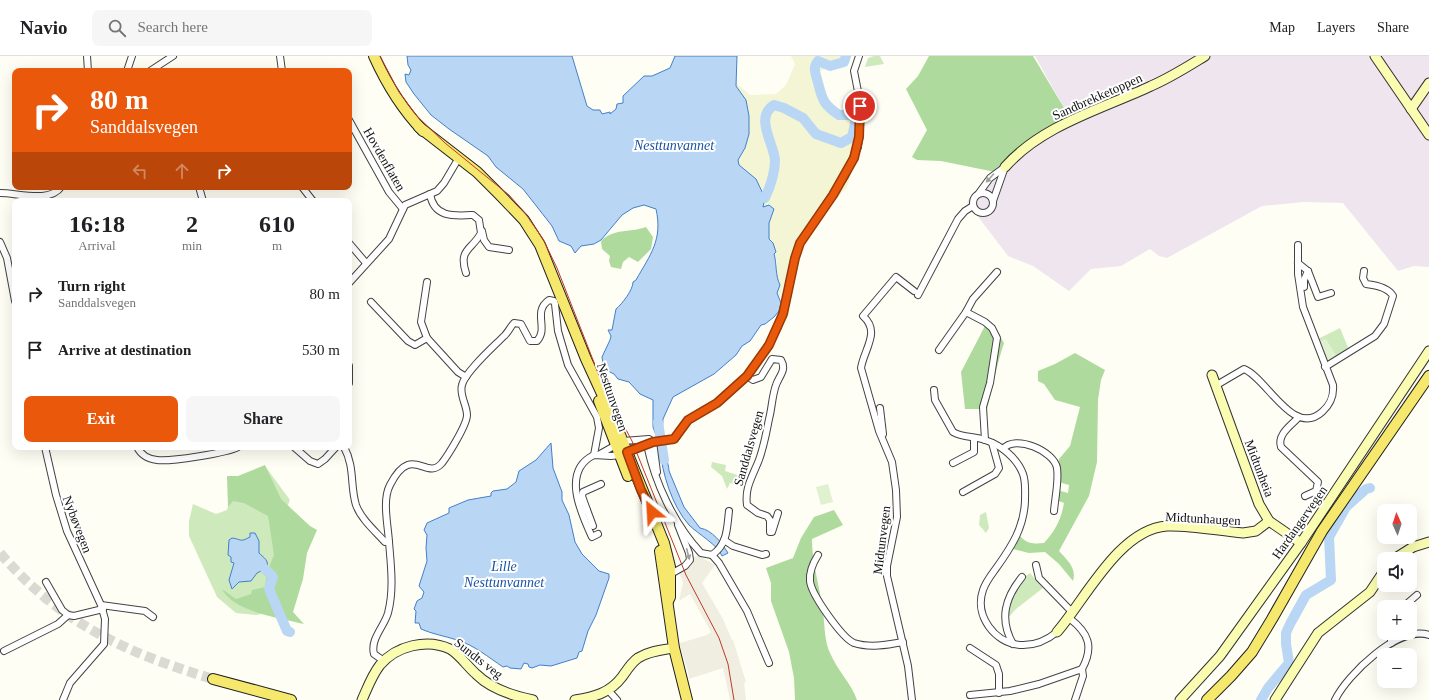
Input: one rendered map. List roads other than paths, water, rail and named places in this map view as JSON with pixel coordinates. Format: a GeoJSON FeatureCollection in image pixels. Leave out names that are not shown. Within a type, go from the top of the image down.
{"type":"FeatureCollection","features":[{"type":"Feature","properties":{"kind":"main road","name":"Nesttunvegen"},"geometry":{"type":"LineString","coordinates":[[374,56],[395,97],[419,127],[441,148],[494,188]]}},
{"type":"Feature","properties":{"kind":"main road","name":"Nesttunvegen"},"geometry":{"type":"LineString","coordinates":[[419,127],[494,188],[524,220],[540,244],[586,359],[600,406],[620,443],[637,495],[645,509],[671,573]]}},
{"type":"Feature","properties":{"kind":"main road"},"geometry":{"type":"LineString","coordinates":[[1207,700],[1252,652],[1322,531],[1399,417],[1429,376]]}},
{"type":"Feature","properties":{"kind":"main road","name":"Nesttunvegen"},"geometry":{"type":"LineString","coordinates":[[623,453],[652,512],[668,557],[671,573],[668,600],[674,648],[688,700]]}},
{"type":"Feature","properties":{"kind":"main road"},"geometry":{"type":"LineString","coordinates":[[213,679],[291,700]]}},
{"type":"Feature","properties":{"kind":"street"},"geometry":{"type":"LineString","coordinates":[[87,56],[88,68]]}},
{"type":"Feature","properties":{"kind":"street"},"geometry":{"type":"LineString","coordinates":[[128,68],[132,56]]}},
{"type":"Feature","properties":{"kind":"street"},"geometry":{"type":"LineString","coordinates":[[155,68],[173,56]]}},
{"type":"Feature","properties":{"kind":"street"},"geometry":{"type":"LineString","coordinates":[[280,56],[282,68]]}},
{"type":"Feature","properties":{"kind":"street"},"geometry":{"type":"LineString","coordinates":[[597,455],[610,456],[623,453],[635,447],[674,439],[688,420],[717,403],[747,376],[766,351],[778,327],[786,302],[795,258],[800,243],[833,195],[854,158],[860,127],[860,106],[854,72],[860,56]]}},
{"type":"Feature","properties":{"kind":"street","name":"Sandbrekketoppen"},"geometry":{"type":"LineString","coordinates":[[1005,167],[992,208],[986,213],[978,212],[973,206],[974,198],[990,178],[1005,167],[1022,150],[1058,128],[1151,86],[1205,56]]}},
{"type":"Feature","properties":{"kind":"street"},"geometry":{"type":"LineString","coordinates":[[1375,56],[1429,135]]}},
{"type":"Feature","properties":{"kind":"street"},"geometry":{"type":"LineString","coordinates":[[1411,109],[1429,83]]}},
{"type":"Feature","properties":{"kind":"street","name":"Hovdenflaten"},"geometry":{"type":"LineString","coordinates":[[352,125],[389,192],[403,208]]}},
{"type":"Feature","properties":{"kind":"street"},"geometry":{"type":"LineString","coordinates":[[352,279],[389,239],[403,208],[414,200],[441,188],[457,161]]}},
{"type":"Feature","properties":{"kind":"street"},"geometry":{"type":"LineString","coordinates":[[1,193],[48,196],[56,193],[58,190]]}},
{"type":"Feature","properties":{"kind":"street"},"geometry":{"type":"LineString","coordinates":[[304,190],[311,198]]}},
{"type":"Feature","properties":{"kind":"street"},"geometry":{"type":"LineString","coordinates":[[979,193],[988,194],[993,201]]}},
{"type":"Feature","properties":{"kind":"street"},"geometry":{"type":"LineString","coordinates":[[430,194],[431,202],[437,210],[452,216],[473,216],[479,220],[484,240],[489,247],[508,250]]}},
{"type":"Feature","properties":{"kind":"street","name":"Sandbrekketoppen"},"geometry":{"type":"LineString","coordinates":[[929,274],[958,219],[965,211],[973,206]]}},
{"type":"Feature","properties":{"kind":"street"},"geometry":{"type":"LineString","coordinates":[[466,273],[463,262],[465,252],[479,237],[481,229]]}},
{"type":"Feature","properties":{"kind":"street"},"geometry":{"type":"LineString","coordinates":[[0,242],[7,258],[12,285]]}},
{"type":"Feature","properties":{"kind":"street"},"geometry":{"type":"LineString","coordinates":[[1215,386],[1244,369],[1256,376],[1285,407],[1298,418],[1310,418],[1321,413],[1334,396],[1333,385],[1303,306],[1298,264],[1298,245]]}},
{"type":"Feature","properties":{"kind":"street"},"geometry":{"type":"LineString","coordinates":[[352,247],[366,263]]}},
{"type":"Feature","properties":{"kind":"street"},"geometry":{"type":"LineString","coordinates":[[1298,264],[1308,271],[1318,297],[1331,293]]}},
{"type":"Feature","properties":{"kind":"street"},"geometry":{"type":"LineString","coordinates":[[1304,286],[1304,280],[1308,271]]}},
{"type":"Feature","properties":{"kind":"street"},"geometry":{"type":"LineString","coordinates":[[1325,367],[1375,336],[1384,324],[1393,296],[1391,292],[1383,288],[1366,284],[1364,271]]}},
{"type":"Feature","properties":{"kind":"street"},"geometry":{"type":"LineString","coordinates":[[939,350],[966,312],[973,299],[997,272]]}},
{"type":"Feature","properties":{"kind":"street","name":"Midtunvegen"},"geometry":{"type":"LineString","coordinates":[[912,700],[908,666],[887,576],[887,566],[895,531],[898,506],[892,462],[883,441],[861,368],[863,359],[872,340],[868,321],[863,316],[896,277],[916,293],[929,274]]}},
{"type":"Feature","properties":{"kind":"street"},"geometry":{"type":"LineString","coordinates":[[427,282],[421,322],[427,338],[458,372],[466,377]]}},
{"type":"Feature","properties":{"kind":"street"},"geometry":{"type":"LineString","coordinates":[[384,661],[374,654],[373,645],[386,620],[390,602],[392,571],[388,542],[387,504],[390,486],[398,472],[406,465],[417,464],[429,469],[441,464],[465,423],[467,414],[461,388],[466,377],[514,323],[522,324],[530,341],[537,341],[542,332],[542,306],[549,300],[554,301],[555,304],[560,337],[568,365],[597,416],[599,428],[597,455]]}},
{"type":"Feature","properties":{"kind":"street"},"geometry":{"type":"LineString","coordinates":[[371,302],[412,344],[419,344],[427,338]]}},
{"type":"Feature","properties":{"kind":"street"},"geometry":{"type":"LineString","coordinates":[[966,312],[986,322],[992,328],[997,338],[990,383],[983,407],[985,440]]}},
{"type":"Feature","properties":{"kind":"street","name":"Hardangervegen"},"geometry":{"type":"LineString","coordinates":[[1181,700],[1220,656],[1301,543],[1429,351]]}},
{"type":"Feature","properties":{"kind":"street","name":"Sanddalsvegen"},"geometry":{"type":"LineString","coordinates":[[747,376],[754,380],[762,377],[772,359],[781,360],[784,365],[784,370],[776,385],[770,418],[757,467],[747,488],[746,497],[747,505],[758,513],[767,516],[770,520],[770,532],[772,532],[778,513]]}},
{"type":"Feature","properties":{"kind":"street","name":"Midtunheia"},"geometry":{"type":"LineString","coordinates":[[1212,375],[1256,498],[1270,521],[1301,543]]}},
{"type":"Feature","properties":{"kind":"street"},"geometry":{"type":"LineString","coordinates":[[934,390],[935,400],[951,430],[958,435],[985,440],[1003,449],[1017,464],[1023,475],[1025,494],[1023,518],[1017,536],[984,587],[981,601],[981,609],[987,624],[1000,638],[1012,644]]}},
{"type":"Feature","properties":{"kind":"street","name":"Midtunvegen"},"geometry":{"type":"LineString","coordinates":[[880,408],[883,441]]}},
{"type":"Feature","properties":{"kind":"street"},"geometry":{"type":"LineString","coordinates":[[1298,418],[1279,441],[1281,447],[1318,482],[1316,491],[1305,496]]}},
{"type":"Feature","properties":{"kind":"street"},"geometry":{"type":"LineString","coordinates":[[953,463],[974,452],[974,438]]}},
{"type":"Feature","properties":{"kind":"street"},"geometry":{"type":"LineString","coordinates":[[593,526],[576,494],[575,483],[585,462],[620,443],[649,440],[652,443]]}},
{"type":"Feature","properties":{"kind":"street","name":"Nesttunvegen"},"geometry":{"type":"LineString","coordinates":[[652,443],[650,460],[661,490],[674,515],[690,557],[688,563],[671,573]]}},
{"type":"Feature","properties":{"kind":"street"},"geometry":{"type":"LineString","coordinates":[[964,492],[995,474],[999,468],[992,443]]}},
{"type":"Feature","properties":{"kind":"street"},"geometry":{"type":"LineString","coordinates":[[1003,449],[1005,446],[1015,443],[1025,444],[1045,452],[1054,460],[1057,476],[1054,511]]}},
{"type":"Feature","properties":{"kind":"street","name":"Nybøvegen"},"geometry":{"type":"LineString","coordinates":[[47,450],[56,495],[67,531],[102,607],[106,626],[104,644],[74,678],[64,700]]}},
{"type":"Feature","properties":{"kind":"street"},"geometry":{"type":"LineString","coordinates":[[140,450],[144,455],[158,461],[230,450]]}},
{"type":"Feature","properties":{"kind":"street"},"geometry":{"type":"LineString","coordinates":[[297,450],[310,461],[318,464],[333,450]]}},
{"type":"Feature","properties":{"kind":"street"},"geometry":{"type":"LineString","coordinates":[[345,450],[352,469],[358,508],[363,517],[385,542],[388,542]]}},
{"type":"Feature","properties":{"kind":"street"},"geometry":{"type":"LineString","coordinates":[[598,534],[592,537],[584,511],[582,496],[583,492],[601,484]]}},
{"type":"Feature","properties":{"kind":"street"},"geometry":{"type":"LineString","coordinates":[[729,511],[726,542],[714,553],[746,612],[769,663]]}},
{"type":"Feature","properties":{"kind":"street","name":"Nesttunvegen"},"geometry":{"type":"LineString","coordinates":[[674,515],[701,553],[707,555],[714,553]]}},
{"type":"Feature","properties":{"kind":"street","name":"Midtunhaugen"},"geometry":{"type":"LineString","coordinates":[[1012,644],[1024,645],[1040,642],[1057,632],[1113,558],[1130,541],[1153,530],[1166,526],[1243,533],[1260,529],[1270,521]]}},
{"type":"Feature","properties":{"kind":"street"},"geometry":{"type":"LineString","coordinates":[[726,542],[748,551],[762,555],[764,553]]}},
{"type":"Feature","properties":{"kind":"street"},"geometry":{"type":"LineString","coordinates":[[1405,552],[1413,547],[1429,542]]}},
{"type":"Feature","properties":{"kind":"street"},"geometry":{"type":"LineString","coordinates":[[818,555],[811,567],[810,582],[815,595],[843,636],[862,645],[873,646],[903,642]]}},
{"type":"Feature","properties":{"kind":"street"},"geometry":{"type":"LineString","coordinates":[[1036,565],[1040,578],[1071,615],[1089,643],[1087,658],[1082,669],[1084,676],[1075,700]]}},
{"type":"Feature","properties":{"kind":"street"},"geometry":{"type":"LineString","coordinates":[[1012,644],[1004,621],[1012,591],[1022,577]]}},
{"type":"Feature","properties":{"kind":"street"},"geometry":{"type":"LineString","coordinates":[[46,582],[62,610],[68,615],[74,616],[102,607],[145,611],[152,617]]}},
{"type":"Feature","properties":{"kind":"street"},"geometry":{"type":"LineString","coordinates":[[1276,700],[1318,633],[1370,592],[1377,582]]}},
{"type":"Feature","properties":{"kind":"street"},"geometry":{"type":"LineString","coordinates":[[1411,600],[1417,595]]}},
{"type":"Feature","properties":{"kind":"street"},"geometry":{"type":"LineString","coordinates":[[4,651],[58,624],[68,615]]}},
{"type":"Feature","properties":{"kind":"street"},"geometry":{"type":"LineString","coordinates":[[1335,700],[1344,685],[1376,654],[1391,643],[1409,635],[1428,634]]}},
{"type":"Feature","properties":{"kind":"street","name":"Sundts veg"},"geometry":{"type":"LineString","coordinates":[[362,700],[376,671],[384,661],[395,653],[410,646],[426,644],[442,646],[456,654],[477,675],[490,685],[504,692],[533,700]]}},
{"type":"Feature","properties":{"kind":"street"},"geometry":{"type":"LineString","coordinates":[[575,700],[594,697],[608,690],[619,681],[637,659],[650,653],[674,648]]}},
{"type":"Feature","properties":{"kind":"street"},"geometry":{"type":"LineString","coordinates":[[970,648],[996,665],[999,674],[996,696]]}},
{"type":"Feature","properties":{"kind":"street"},"geometry":{"type":"LineString","coordinates":[[970,695],[996,696],[1039,684],[1082,669]]}},
{"type":"Feature","properties":{"kind":"street"},"geometry":{"type":"LineString","coordinates":[[608,690],[617,700]]}},
{"type":"Feature","properties":{"kind":"water","name":"Nesttunvannet"},"geometry":{"type":"Polygon","coordinates":[[[407,56],[572,56],[587,106],[593,110],[600,110],[602,114],[610,112],[610,114],[616,109],[617,104],[623,103],[623,96],[644,76],[652,76],[670,68],[675,56],[737,56],[736,86],[746,100],[749,116],[749,134],[745,148],[738,160],[739,165],[756,179],[765,198],[763,207],[769,205],[774,209],[769,223],[769,239],[773,243],[776,252],[774,254],[777,277],[780,285],[777,293],[781,303],[779,311],[774,317],[765,324],[761,325],[750,341],[742,346],[736,355],[714,374],[673,397],[663,419],[662,435],[656,435],[653,427],[653,400],[640,394],[629,382],[618,379],[614,374],[606,370],[607,367],[603,363],[602,357],[610,340],[611,336],[608,330],[612,330],[616,309],[629,293],[633,282],[636,280],[654,247],[658,230],[656,209],[644,205],[633,208],[622,215],[601,240],[594,244],[581,246],[575,253],[571,246],[559,241],[552,226],[523,189],[496,167],[488,156],[431,115],[406,82],[405,74],[409,75],[411,70],[408,65],[407,56]]]}},
{"type":"Feature","properties":{"kind":"water","name":"Lille Nesttunvannet"},"geometry":{"type":"Polygon","coordinates":[[[551,443],[553,468],[562,492],[562,500],[569,515],[575,542],[582,554],[599,571],[609,574],[609,578],[596,615],[588,631],[582,651],[579,652],[577,658],[551,666],[540,665],[532,668],[529,667],[528,664],[524,663],[521,669],[510,668],[507,666],[503,667],[469,645],[425,631],[421,629],[419,623],[415,623],[416,611],[414,609],[417,601],[422,598],[424,592],[419,586],[427,561],[427,535],[424,530],[427,523],[449,513],[449,508],[468,500],[491,496],[493,491],[507,489],[516,482],[519,471],[536,460],[551,443]]]}},
{"type":"Feature","properties":{"kind":"water"},"geometry":{"type":"Polygon","coordinates":[[[665,446],[669,471],[684,507],[700,528],[713,534],[728,553],[722,556],[712,544],[689,525],[683,517],[673,499],[663,468],[660,449],[665,446]]]}},
{"type":"Feature","properties":{"kind":"water"},"geometry":{"type":"Polygon","coordinates":[[[250,533],[255,533],[259,541],[259,553],[267,561],[267,568],[257,573],[251,581],[239,582],[232,589],[229,580],[234,563],[231,562],[231,557],[228,555],[229,540],[232,538],[244,540],[250,537],[250,533]]]}},
{"type":"Feature","properties":{"kind":"waterway"},"geometry":{"type":"LineString","coordinates":[[765,198],[772,179],[775,160],[765,123],[768,110],[774,105],[784,108],[803,118],[816,134],[841,143],[852,137],[856,119],[851,115],[839,115],[825,103],[821,95],[815,70],[815,65],[818,61],[830,66],[844,62],[846,56]]}},
{"type":"Feature","properties":{"kind":"waterway"},"geometry":{"type":"LineString","coordinates":[[658,422],[664,460]]}},
{"type":"Feature","properties":{"kind":"waterway"},"geometry":{"type":"LineString","coordinates":[[1261,700],[1268,688],[1289,663],[1286,633],[1306,595],[1331,580],[1329,537],[1346,507],[1366,489],[1370,488]]}},
{"type":"Feature","properties":{"kind":"waterway"},"geometry":{"type":"LineString","coordinates":[[265,569],[273,577],[269,589],[287,631],[290,632]]}},
{"type":"Feature","properties":{"kind":"tunnel"},"geometry":{"type":"LineString","coordinates":[[0,553],[46,599],[71,617],[96,632],[151,658],[213,679]]}},
{"type":"Feature","properties":{"kind":"tram line"},"geometry":{"type":"LineString","coordinates":[[380,56],[399,92],[417,116],[445,143],[509,195],[525,213],[543,239],[557,268],[604,388],[632,441],[686,575],[719,638],[728,664],[734,700]]}}]}
